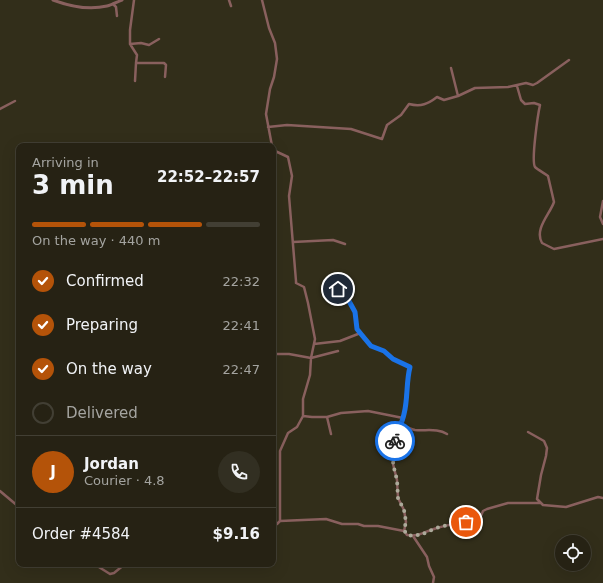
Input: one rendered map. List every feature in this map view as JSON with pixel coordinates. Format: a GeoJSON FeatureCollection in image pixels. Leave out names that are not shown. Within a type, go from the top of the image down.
{"type":"FeatureCollection","features":[{"type":"Feature","properties":{"kind":"street"},"geometry":{"type":"LineString","coordinates":[[53,0],[77,6],[106,6],[122,0]]}},
{"type":"Feature","properties":{"kind":"street"},"geometry":{"type":"LineString","coordinates":[[134,0],[130,30],[130,44],[137,55],[135,81]]}},
{"type":"Feature","properties":{"kind":"street"},"geometry":{"type":"LineString","coordinates":[[229,0],[231,6]]}},
{"type":"Feature","properties":{"kind":"street"},"geometry":{"type":"LineString","coordinates":[[262,0],[269,28],[275,43],[277,59],[266,114],[271,143]]}},
{"type":"Feature","properties":{"kind":"street"},"geometry":{"type":"LineString","coordinates":[[113,4],[116,7],[118,16]]}},
{"type":"Feature","properties":{"kind":"street"},"geometry":{"type":"LineString","coordinates":[[130,44],[141,43],[149,45],[159,39]]}},
{"type":"Feature","properties":{"kind":"street"},"geometry":{"type":"LineString","coordinates":[[268,127],[287,125],[351,129],[382,139],[387,126],[401,115],[409,104],[423,106],[437,97],[444,100],[458,96],[475,88],[508,88],[526,83],[532,85],[569,60]]}},
{"type":"Feature","properties":{"kind":"street"},"geometry":{"type":"LineString","coordinates":[[136,62],[164,64],[166,65],[165,76]]}},
{"type":"Feature","properties":{"kind":"street"},"geometry":{"type":"LineString","coordinates":[[451,68],[458,96]]}},
{"type":"Feature","properties":{"kind":"street"},"geometry":{"type":"LineString","coordinates":[[517,86],[521,100],[525,104],[534,103],[540,105],[534,145],[534,164],[535,167],[548,176],[554,202],[542,226],[540,234],[542,243],[554,249],[603,239]]}},
{"type":"Feature","properties":{"kind":"street"},"geometry":{"type":"LineString","coordinates":[[0,109],[15,102]]}},
{"type":"Feature","properties":{"kind":"street"},"geometry":{"type":"LineString","coordinates":[[276,151],[288,157],[292,176],[289,196],[296,283],[304,287],[315,339],[311,358],[310,375],[302,399],[303,416],[297,427],[288,433],[280,451],[280,521]]}},
{"type":"Feature","properties":{"kind":"street"},"geometry":{"type":"LineString","coordinates":[[603,200],[600,217],[603,224]]}},
{"type":"Feature","properties":{"kind":"street"},"geometry":{"type":"LineString","coordinates":[[293,242],[333,240],[345,244]]}},
{"type":"Feature","properties":{"kind":"street"},"geometry":{"type":"LineString","coordinates":[[338,289],[344,292],[355,312],[357,329],[371,346],[384,351],[393,359],[410,367],[403,418],[396,433],[393,464],[397,480],[398,498],[404,510],[406,522],[404,530],[407,535],[414,536],[426,533],[435,528],[480,518],[483,511],[487,508],[508,503],[540,503],[543,505],[566,507],[598,497],[603,498]]}},
{"type":"Feature","properties":{"kind":"street"},"geometry":{"type":"LineString","coordinates":[[314,344],[340,341],[358,334],[359,332]]}},
{"type":"Feature","properties":{"kind":"street"},"geometry":{"type":"LineString","coordinates":[[276,354],[311,358],[338,351]]}},
{"type":"Feature","properties":{"kind":"street"},"geometry":{"type":"LineString","coordinates":[[303,416],[312,418],[327,417],[341,413],[368,411],[403,418]]}},
{"type":"Feature","properties":{"kind":"street"},"geometry":{"type":"LineString","coordinates":[[327,417],[331,434]]}},
{"type":"Feature","properties":{"kind":"street"},"geometry":{"type":"LineString","coordinates":[[400,425],[407,426],[413,430],[443,431],[447,434]]}},
{"type":"Feature","properties":{"kind":"street"},"geometry":{"type":"LineString","coordinates":[[528,432],[544,441],[547,448],[537,500],[540,503]]}},
{"type":"Feature","properties":{"kind":"street"},"geometry":{"type":"LineString","coordinates":[[0,491],[16,504]]}},
{"type":"Feature","properties":{"kind":"street"},"geometry":{"type":"LineString","coordinates":[[276,524],[280,521],[326,519],[342,524],[358,524],[364,526],[378,526],[404,530]]}},
{"type":"Feature","properties":{"kind":"street"},"geometry":{"type":"LineString","coordinates":[[414,536],[427,557],[434,577],[433,583]]}},
{"type":"Feature","properties":{"kind":"street"},"geometry":{"type":"LineString","coordinates":[[99,567],[110,574],[114,573],[121,567]]}},
{"type":"Feature","properties":{"kind":"way so far"},"geometry":{"type":"LineString","coordinates":[[395,441],[393,464],[397,480],[398,498],[404,510],[406,522],[404,530],[407,535],[414,536],[426,533],[435,528],[466,522]]}},
{"type":"Feature","properties":{"kind":"route"},"geometry":{"type":"LineString","coordinates":[[338,289],[344,292],[355,312],[357,329],[371,346],[384,351],[393,359],[410,367],[404,415],[396,433],[395,441]]}}]}
